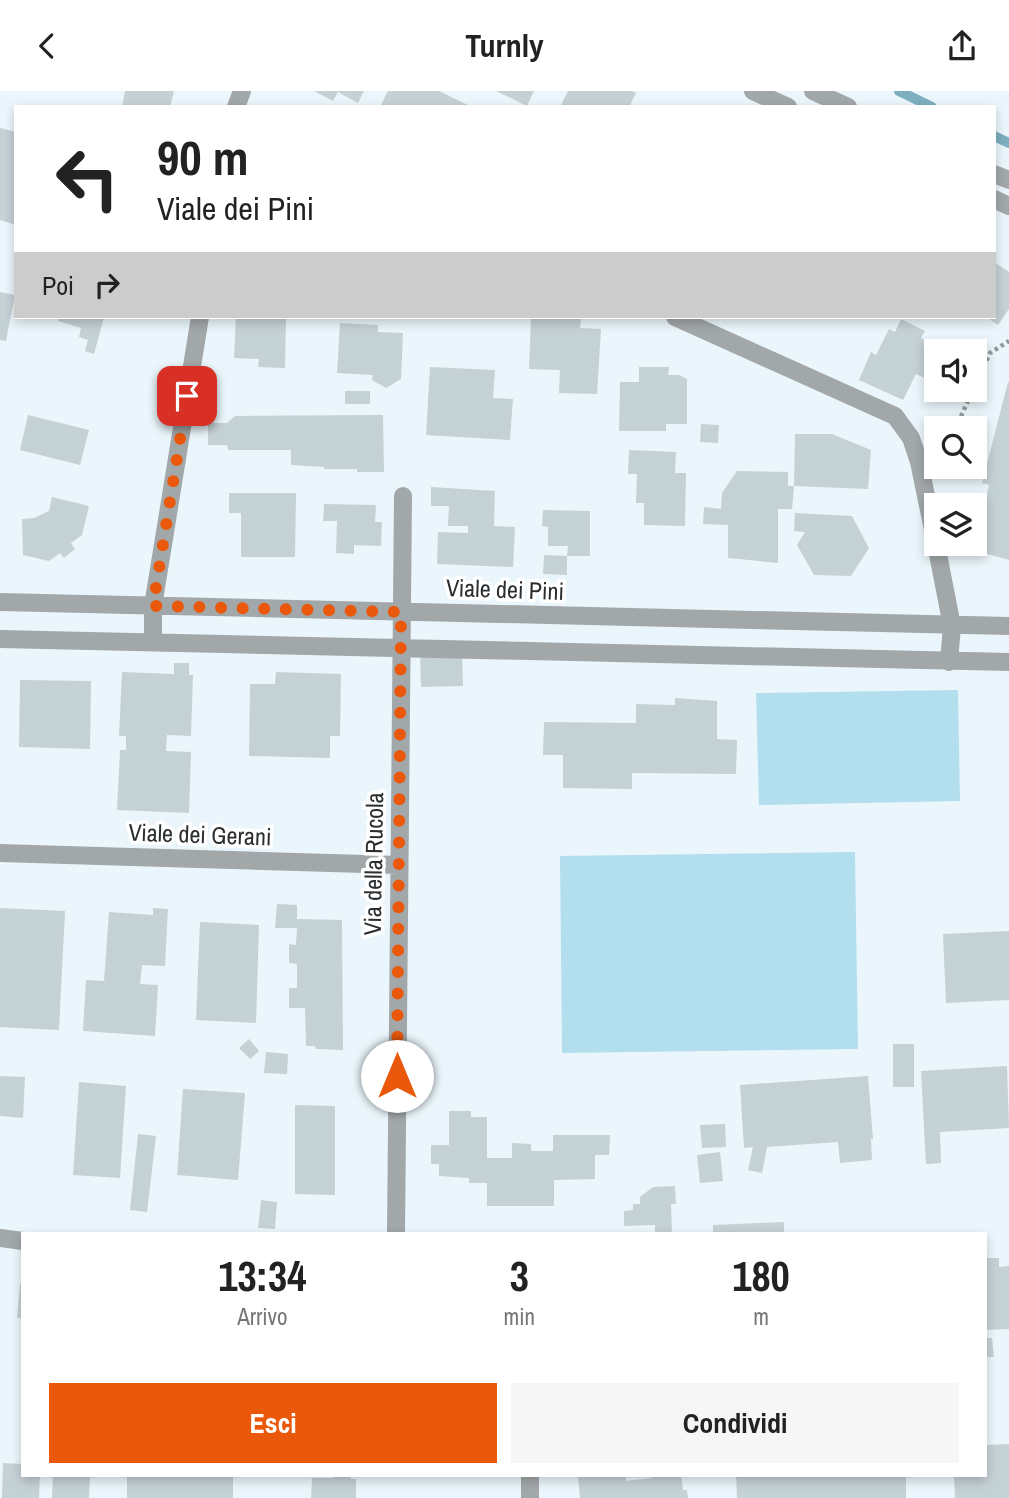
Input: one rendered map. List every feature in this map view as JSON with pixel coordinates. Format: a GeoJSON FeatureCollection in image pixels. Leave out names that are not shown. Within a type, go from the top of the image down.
{"type":"FeatureCollection","features":[{"type":"Feature","properties":{"kind":"street"},"geometry":{"type":"LineString","coordinates":[[753,91],[784,105]]}},
{"type":"Feature","properties":{"kind":"street"},"geometry":{"type":"LineString","coordinates":[[813,91],[844,105]]}},
{"type":"Feature","properties":{"kind":"street"},"geometry":{"type":"LineString","coordinates":[[153,642],[153,606],[200,319]]}},
{"type":"Feature","properties":{"kind":"street"},"geometry":{"type":"LineString","coordinates":[[679,319],[895,416],[911,438],[925,493]]}},
{"type":"Feature","properties":{"kind":"street","name":"Via della Rucola"},"geometry":{"type":"LineString","coordinates":[[396,1232],[403,496]]}},
{"type":"Feature","properties":{"kind":"street"},"geometry":{"type":"LineString","coordinates":[[938,556],[952,626],[950,662]]}},
{"type":"Feature","properties":{"kind":"street","name":"Viale dei Pini"},"geometry":{"type":"LineString","coordinates":[[0,602],[1009,626]]}},
{"type":"Feature","properties":{"kind":"street"},"geometry":{"type":"LineString","coordinates":[[0,639],[1009,662]]}},
{"type":"Feature","properties":{"kind":"street","name":"Viale dei Gerani"},"geometry":{"type":"LineString","coordinates":[[0,853],[398,865]]}},
{"type":"Feature","properties":{"kind":"street"},"geometry":{"type":"LineString","coordinates":[[0,1238],[21,1241]]}},
{"type":"Feature","properties":{"kind":"street"},"geometry":{"type":"LineString","coordinates":[[530,1477],[530,1498]]}},
{"type":"Feature","properties":{"kind":"path"},"geometry":{"type":"LineString","coordinates":[[987,360],[990,353],[1009,341]]}},
{"type":"Feature","properties":{"kind":"shaded area"},"geometry":{"type":"Polygon","coordinates":[[[958,690],[960,801],[759,805],[756,693],[958,690]]]}},
{"type":"Feature","properties":{"kind":"shaded area"},"geometry":{"type":"Polygon","coordinates":[[[855,852],[858,1049],[562,1053],[560,856],[855,852]]]}},
{"type":"Feature","properties":{"kind":"building"},"geometry":{"type":"Polygon","coordinates":[[[125,91],[174,91],[170,105],[122,105],[125,91]]]}},
{"type":"Feature","properties":{"kind":"building"},"geometry":{"type":"Polygon","coordinates":[[[314,91],[364,91],[358,103],[338,92],[333,101],[314,91]]]}},
{"type":"Feature","properties":{"kind":"building"},"geometry":{"type":"Polygon","coordinates":[[[388,91],[439,91],[468,105],[381,105],[388,91]]]}},
{"type":"Feature","properties":{"kind":"building"},"geometry":{"type":"Polygon","coordinates":[[[496,91],[534,91],[527,105],[496,91]]]}},
{"type":"Feature","properties":{"kind":"building"},"geometry":{"type":"Polygon","coordinates":[[[568,91],[636,93],[630,105],[561,105],[568,91]]]}},
{"type":"Feature","properties":{"kind":"building"},"geometry":{"type":"Polygon","coordinates":[[[0,128],[14,132],[14,224],[0,220],[0,128]]]}},
{"type":"Feature","properties":{"kind":"building"},"geometry":{"type":"Polygon","coordinates":[[[996,263],[1009,272],[1009,309],[998,325],[989,319],[996,319],[996,263]]]}},
{"type":"Feature","properties":{"kind":"building"},"geometry":{"type":"Polygon","coordinates":[[[0,292],[14,295],[14,300],[6,341],[0,340],[0,292]]]}},
{"type":"Feature","properties":{"kind":"building"},"geometry":{"type":"Polygon","coordinates":[[[103,319],[94,354],[85,351],[88,340],[79,337],[81,328],[58,321],[103,319]]]}},
{"type":"Feature","properties":{"kind":"building"},"geometry":{"type":"Polygon","coordinates":[[[236,319],[286,319],[285,368],[258,367],[259,359],[234,358],[236,319]]]}},
{"type":"Feature","properties":{"kind":"building"},"geometry":{"type":"Polygon","coordinates":[[[531,319],[581,319],[580,328],[601,329],[597,394],[559,393],[560,370],[529,369],[531,319]]]}},
{"type":"Feature","properties":{"kind":"building"},"geometry":{"type":"Polygon","coordinates":[[[901,319],[925,331],[921,338],[924,339],[924,378],[916,374],[903,400],[859,380],[871,352],[876,355],[889,329],[895,332],[901,319]]]}},
{"type":"Feature","properties":{"kind":"building"},"geometry":{"type":"Polygon","coordinates":[[[340,323],[378,325],[378,332],[403,333],[401,379],[386,388],[372,380],[373,375],[337,373],[340,323]]]}},
{"type":"Feature","properties":{"kind":"building"},"geometry":{"type":"Polygon","coordinates":[[[430,367],[495,370],[493,398],[513,399],[510,440],[426,435],[430,367]]]}},
{"type":"Feature","properties":{"kind":"building"},"geometry":{"type":"Polygon","coordinates":[[[639,367],[669,367],[668,375],[679,375],[687,379],[687,424],[666,424],[666,431],[619,431],[620,382],[639,382],[639,367]]]}},
{"type":"Feature","properties":{"kind":"building"},"geometry":{"type":"Polygon","coordinates":[[[1009,382],[1009,560],[987,554],[989,485],[982,483],[983,479],[987,479],[987,464],[1009,382]]]}},
{"type":"Feature","properties":{"kind":"building"},"geometry":{"type":"Polygon","coordinates":[[[345,391],[370,391],[370,404],[345,404],[345,391]]]}},
{"type":"Feature","properties":{"kind":"building"},"geometry":{"type":"Polygon","coordinates":[[[28,415],[89,430],[80,465],[20,450],[28,415]]]}},
{"type":"Feature","properties":{"kind":"building"},"geometry":{"type":"Polygon","coordinates":[[[383,415],[384,472],[291,465],[291,450],[228,450],[227,445],[208,445],[208,423],[227,423],[235,416],[383,415]]]}},
{"type":"Feature","properties":{"kind":"building"},"geometry":{"type":"Polygon","coordinates":[[[701,424],[719,425],[718,443],[700,442],[701,424]]]}},
{"type":"Feature","properties":{"kind":"building"},"geometry":{"type":"Polygon","coordinates":[[[795,434],[832,434],[871,450],[868,489],[794,486],[795,434]]]}},
{"type":"Feature","properties":{"kind":"building"},"geometry":{"type":"Polygon","coordinates":[[[629,450],[676,452],[675,473],[686,473],[685,526],[644,525],[644,503],[636,503],[637,474],[628,474],[629,450]]]}},
{"type":"Feature","properties":{"kind":"building"},"geometry":{"type":"Polygon","coordinates":[[[737,471],[788,472],[788,486],[794,486],[792,509],[778,509],[778,563],[728,558],[728,525],[703,524],[704,507],[721,509],[722,493],[737,471]]]}},
{"type":"Feature","properties":{"kind":"building"},"geometry":{"type":"Polygon","coordinates":[[[431,487],[495,491],[494,526],[515,527],[513,567],[437,564],[438,532],[468,533],[468,526],[448,526],[449,506],[431,506],[431,487]]]}},
{"type":"Feature","properties":{"kind":"building"},"geometry":{"type":"Polygon","coordinates":[[[229,493],[296,493],[295,557],[241,557],[241,513],[229,513],[229,493]]]}},
{"type":"Feature","properties":{"kind":"building"},"geometry":{"type":"Polygon","coordinates":[[[52,497],[89,506],[82,535],[71,543],[75,549],[64,558],[60,553],[49,561],[23,555],[22,519],[34,518],[49,511],[52,497]]]}},
{"type":"Feature","properties":{"kind":"building"},"geometry":{"type":"Polygon","coordinates":[[[324,504],[376,505],[375,522],[382,522],[381,546],[354,545],[354,554],[336,553],[337,521],[323,521],[324,504]]]}},
{"type":"Feature","properties":{"kind":"building"},"geometry":{"type":"Polygon","coordinates":[[[543,510],[590,511],[590,556],[567,556],[568,546],[548,546],[548,527],[542,526],[543,510]]]}},
{"type":"Feature","properties":{"kind":"building"},"geometry":{"type":"Polygon","coordinates":[[[795,513],[852,516],[869,548],[851,576],[814,575],[797,545],[805,532],[794,531],[795,513]]]}},
{"type":"Feature","properties":{"kind":"building"},"geometry":{"type":"Polygon","coordinates":[[[544,555],[567,556],[567,575],[543,574],[544,555]]]}},
{"type":"Feature","properties":{"kind":"building"},"geometry":{"type":"Polygon","coordinates":[[[420,650],[462,650],[463,686],[421,687],[420,650]]]}},
{"type":"Feature","properties":{"kind":"building"},"geometry":{"type":"Polygon","coordinates":[[[174,663],[189,663],[189,675],[193,675],[191,736],[167,735],[166,751],[191,752],[189,813],[117,810],[120,750],[126,750],[126,736],[119,736],[122,672],[174,674],[174,663]]]}},
{"type":"Feature","properties":{"kind":"building"},"geometry":{"type":"Polygon","coordinates":[[[276,672],[341,674],[340,736],[330,736],[330,758],[249,756],[250,684],[275,684],[276,672]]]}},
{"type":"Feature","properties":{"kind":"building"},"geometry":{"type":"Polygon","coordinates":[[[20,680],[91,681],[90,749],[19,747],[20,680]]]}},
{"type":"Feature","properties":{"kind":"building"},"geometry":{"type":"Polygon","coordinates":[[[675,698],[717,701],[717,739],[737,740],[736,774],[632,773],[632,789],[563,788],[563,755],[543,755],[544,722],[636,723],[636,704],[675,705],[675,698]]]}},
{"type":"Feature","properties":{"kind":"building"},"geometry":{"type":"Polygon","coordinates":[[[277,904],[297,905],[297,919],[342,920],[343,1050],[306,1046],[305,1008],[289,1008],[289,988],[297,988],[297,964],[289,963],[289,944],[296,945],[297,928],[275,928],[277,904]]]}},
{"type":"Feature","properties":{"kind":"building"},"geometry":{"type":"Polygon","coordinates":[[[0,908],[65,911],[59,1030],[0,1027],[0,908]]]}},
{"type":"Feature","properties":{"kind":"building"},"geometry":{"type":"Polygon","coordinates":[[[153,908],[168,909],[165,966],[142,965],[140,984],[158,985],[155,1036],[83,1031],[86,980],[104,981],[109,912],[153,915],[153,908]]]}},
{"type":"Feature","properties":{"kind":"building"},"geometry":{"type":"Polygon","coordinates":[[[200,922],[259,925],[256,1023],[196,1020],[200,922]]]}},
{"type":"Feature","properties":{"kind":"building"},"geometry":{"type":"Polygon","coordinates":[[[1009,931],[1009,1000],[946,1003],[943,934],[1009,931]]]}},
{"type":"Feature","properties":{"kind":"building"},"geometry":{"type":"Polygon","coordinates":[[[249,1039],[259,1051],[250,1059],[239,1048],[249,1039]]]}},
{"type":"Feature","properties":{"kind":"building"},"geometry":{"type":"Polygon","coordinates":[[[893,1044],[914,1044],[914,1087],[893,1087],[893,1044]]]}},
{"type":"Feature","properties":{"kind":"building"},"geometry":{"type":"Polygon","coordinates":[[[266,1052],[288,1054],[287,1074],[264,1073],[266,1052]]]}},
{"type":"Feature","properties":{"kind":"building"},"geometry":{"type":"Polygon","coordinates":[[[1007,1066],[1009,1128],[940,1132],[941,1163],[926,1164],[921,1071],[1007,1066]]]}},
{"type":"Feature","properties":{"kind":"building"},"geometry":{"type":"Polygon","coordinates":[[[0,1076],[25,1077],[23,1118],[0,1116],[0,1076]]]}},
{"type":"Feature","properties":{"kind":"building"},"geometry":{"type":"Polygon","coordinates":[[[868,1076],[872,1160],[840,1163],[838,1142],[767,1147],[762,1173],[748,1170],[753,1147],[744,1148],[740,1085],[868,1076]]]}},
{"type":"Feature","properties":{"kind":"building"},"geometry":{"type":"Polygon","coordinates":[[[79,1082],[126,1086],[120,1178],[73,1175],[79,1082]]]}},
{"type":"Feature","properties":{"kind":"building"},"geometry":{"type":"Polygon","coordinates":[[[183,1089],[245,1093],[238,1180],[177,1175],[183,1089]]]}},
{"type":"Feature","properties":{"kind":"building"},"geometry":{"type":"Polygon","coordinates":[[[295,1105],[335,1106],[335,1195],[295,1194],[295,1105]]]}},
{"type":"Feature","properties":{"kind":"building"},"geometry":{"type":"Polygon","coordinates":[[[449,1111],[471,1111],[471,1117],[487,1117],[487,1158],[512,1158],[512,1143],[531,1144],[531,1151],[553,1151],[553,1135],[610,1135],[609,1155],[595,1155],[595,1179],[554,1180],[554,1206],[487,1206],[487,1183],[469,1183],[469,1178],[439,1176],[439,1164],[431,1164],[431,1145],[449,1145],[449,1111]]]}},
{"type":"Feature","properties":{"kind":"building"},"geometry":{"type":"Polygon","coordinates":[[[725,1124],[726,1147],[702,1148],[700,1125],[725,1124]]]}},
{"type":"Feature","properties":{"kind":"building"},"geometry":{"type":"Polygon","coordinates":[[[138,1134],[156,1136],[147,1212],[130,1210],[138,1134]]]}},
{"type":"Feature","properties":{"kind":"building"},"geometry":{"type":"Polygon","coordinates":[[[720,1152],[723,1181],[700,1183],[697,1155],[720,1152]]]}},
{"type":"Feature","properties":{"kind":"building"},"geometry":{"type":"Polygon","coordinates":[[[675,1186],[676,1204],[671,1204],[672,1232],[655,1232],[655,1225],[624,1226],[624,1211],[633,1210],[633,1204],[640,1204],[640,1197],[653,1187],[675,1186]]]}},
{"type":"Feature","properties":{"kind":"building"},"geometry":{"type":"Polygon","coordinates":[[[261,1200],[277,1202],[275,1229],[258,1228],[261,1200]]]}},
{"type":"Feature","properties":{"kind":"building"},"geometry":{"type":"Polygon","coordinates":[[[784,1222],[784,1232],[713,1232],[713,1225],[784,1222]]]}},
{"type":"Feature","properties":{"kind":"building"},"geometry":{"type":"Polygon","coordinates":[[[987,1258],[999,1258],[999,1267],[1009,1266],[1009,1329],[987,1330],[987,1258]]]}},
{"type":"Feature","properties":{"kind":"building"},"geometry":{"type":"Polygon","coordinates":[[[20,1284],[21,1284],[21,1318],[17,1318],[20,1284]]]}},
{"type":"Feature","properties":{"kind":"building"},"geometry":{"type":"Polygon","coordinates":[[[987,1338],[992,1338],[994,1357],[987,1357],[987,1338]]]}},
{"type":"Feature","properties":{"kind":"building"},"geometry":{"type":"Polygon","coordinates":[[[1009,1444],[1009,1498],[955,1498],[954,1477],[987,1477],[987,1445],[1009,1444]]]}},
{"type":"Feature","properties":{"kind":"building"},"geometry":{"type":"Polygon","coordinates":[[[3,1463],[21,1464],[21,1477],[40,1477],[39,1498],[2,1498],[3,1463]]]}},
{"type":"Feature","properties":{"kind":"building"},"geometry":{"type":"Polygon","coordinates":[[[53,1477],[90,1477],[89,1498],[52,1498],[53,1477]]]}},
{"type":"Feature","properties":{"kind":"building"},"geometry":{"type":"Polygon","coordinates":[[[127,1477],[233,1477],[233,1498],[127,1498],[127,1477]]]}},
{"type":"Feature","properties":{"kind":"building"},"geometry":{"type":"Polygon","coordinates":[[[578,1477],[626,1477],[626,1481],[652,1477],[681,1477],[683,1490],[687,1490],[688,1498],[580,1498],[578,1477]]]}},
{"type":"Feature","properties":{"kind":"building"},"geometry":{"type":"Polygon","coordinates":[[[736,1477],[906,1477],[906,1498],[737,1498],[736,1477]]]}},
{"type":"Feature","properties":{"kind":"building"},"geometry":{"type":"Polygon","coordinates":[[[312,1478],[356,1479],[356,1498],[311,1498],[312,1478]]]}},
{"type":"Feature","properties":{"kind":"waterway"},"geometry":{"type":"LineString","coordinates":[[899,91],[928,105]]}},
{"type":"Feature","properties":{"kind":"waterway"},"geometry":{"type":"LineString","coordinates":[[996,137],[1009,143]]}},
{"type":"Feature","properties":{"kind":"route"},"geometry":{"type":"LineString","coordinates":[[187,396],[153,606],[401,612],[397,1076]]}}]}
